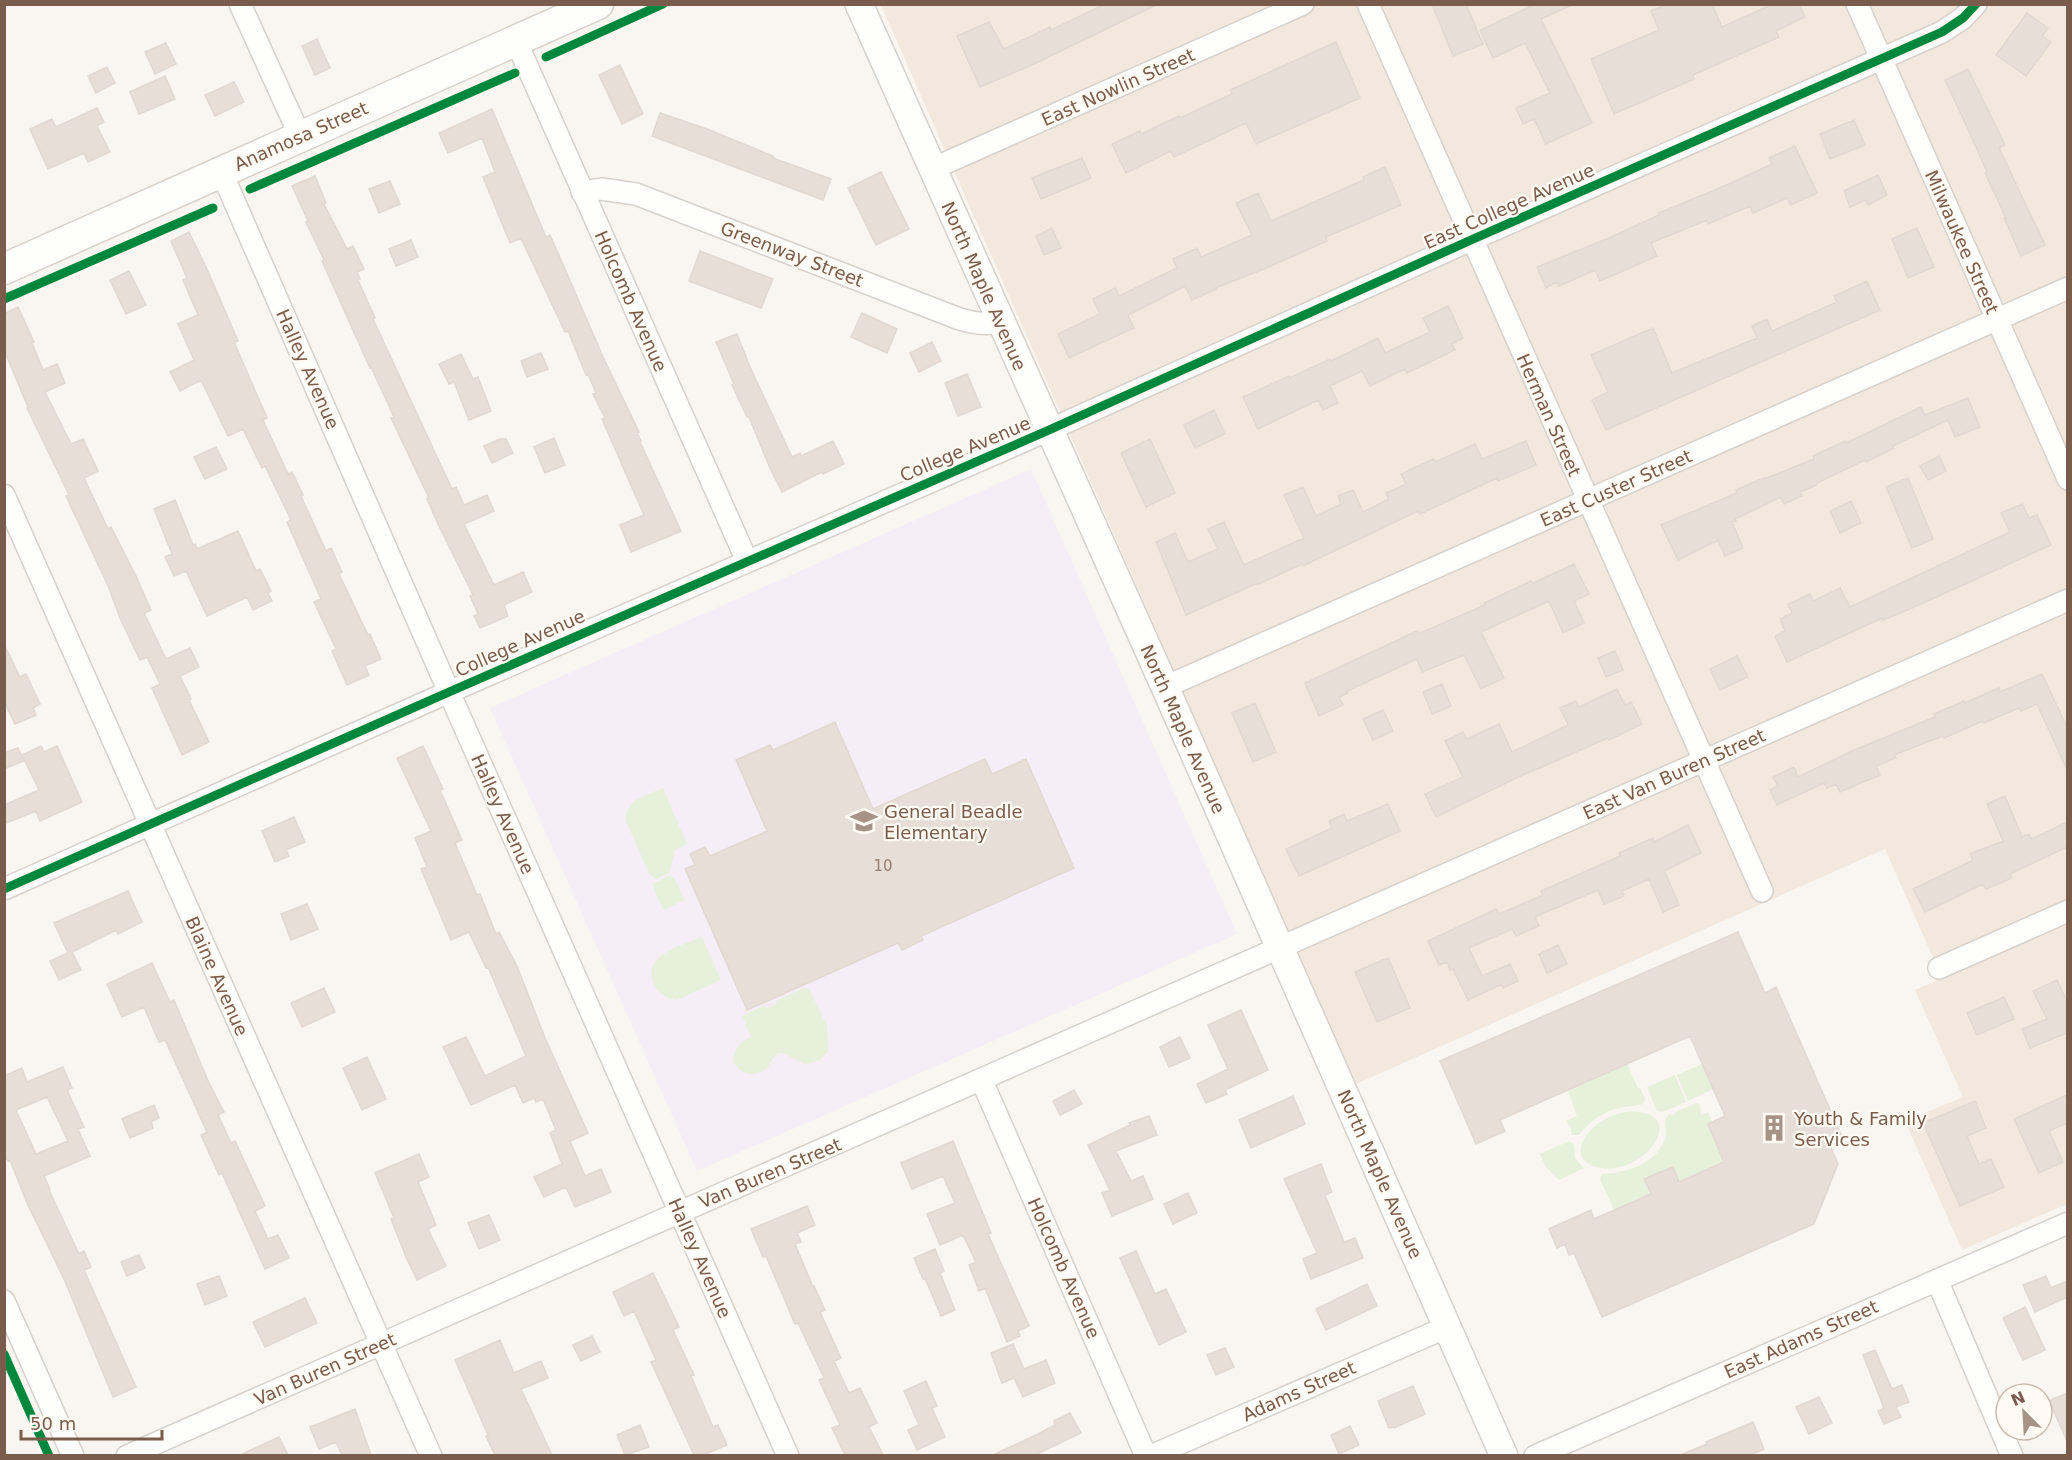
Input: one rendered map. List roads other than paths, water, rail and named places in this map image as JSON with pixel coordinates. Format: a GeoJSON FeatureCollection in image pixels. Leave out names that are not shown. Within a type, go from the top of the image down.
{"type":"FeatureCollection","features":[{"type":"Feature","properties":{"kind":"main road","name":"Anamosa Street"},"geometry":{"type":"LineString","coordinates":[[4,269],[598,4]]}},
{"type":"Feature","properties":{"kind":"street"},"geometry":{"type":"LineString","coordinates":[[240,4],[300,136]]}},
{"type":"Feature","properties":{"kind":"street","name":"North Maple Avenue"},"geometry":{"type":"LineString","coordinates":[[859,4],[1165,687],[1504,1455]]}},
{"type":"Feature","properties":{"kind":"street","name":"East Nowlin Street"},"geometry":{"type":"LineString","coordinates":[[932,169],[1303,4]]}},
{"type":"Feature","properties":{"kind":"street","name":"Herman Street"},"geometry":{"type":"LineString","coordinates":[[1368,4],[1762,891]]}},
{"type":"Feature","properties":{"kind":"street","name":"Milwaukee Street"},"geometry":{"type":"LineString","coordinates":[[1857,4],[2067,479]]}},
{"type":"Feature","properties":{"kind":"street","name":"East College Avenue"},"geometry":{"type":"LineString","coordinates":[[1049,430],[1942,32],[1963,18],[1976,4]]}},
{"type":"Feature","properties":{"kind":"street","name":"Holcomb Avenue"},"geometry":{"type":"LineString","coordinates":[[516,40],[747,561]]}},
{"type":"Feature","properties":{"kind":"street","name":"Halley Avenue"},"geometry":{"type":"LineString","coordinates":[[221,171],[449,692],[788,1455]]}},
{"type":"Feature","properties":{"kind":"street","name":"Greenway Street"},"geometry":{"type":"LineString","coordinates":[[582,192],[601,189],[636,194],[957,318],[972,323],[1000,322]]}},
{"type":"Feature","properties":{"kind":"street","name":"East Custer Street"},"geometry":{"type":"LineString","coordinates":[[1165,687],[2067,288]]}},
{"type":"Feature","properties":{"kind":"street","name":"College Avenue"},"geometry":{"type":"LineString","coordinates":[[4,889],[1049,430]]}},
{"type":"Feature","properties":{"kind":"street","name":"Blaine Avenue"},"geometry":{"type":"LineString","coordinates":[[4,495],[380,1345],[431,1455]]}},
{"type":"Feature","properties":{"kind":"street","name":"East Van Buren Street"},"geometry":{"type":"LineString","coordinates":[[1280,948],[2067,600]]}},
{"type":"Feature","properties":{"kind":"street"},"geometry":{"type":"LineString","coordinates":[[1939,968],[2067,911]]}},
{"type":"Feature","properties":{"kind":"street","name":"Van Buren Street"},"geometry":{"type":"LineString","coordinates":[[127,1455],[1280,948]]}},
{"type":"Feature","properties":{"kind":"street","name":"Holcomb Avenue"},"geometry":{"type":"LineString","coordinates":[[982,1081],[1146,1455]]}},
{"type":"Feature","properties":{"kind":"street","name":"East Adams Street"},"geometry":{"type":"LineString","coordinates":[[1535,1455],[2067,1223]]}},
{"type":"Feature","properties":{"kind":"street"},"geometry":{"type":"LineString","coordinates":[[1937,1280],[2013,1455]]}},
{"type":"Feature","properties":{"kind":"street"},"geometry":{"type":"LineString","coordinates":[[4,1301],[73,1455]]}},
{"type":"Feature","properties":{"kind":"street","name":"Adams Street"},"geometry":{"type":"LineString","coordinates":[[1152,1455],[1447,1327]]}},
{"type":"Feature","properties":{"kind":"place","name":"General Beadle Elementary"},"geometry":{"type":"Point","coordinates":[864,821]}},
{"type":"Feature","properties":{"kind":"place","name":"Youth & Family Services"},"geometry":{"type":"Point","coordinates":[1774,1128]}}]}
